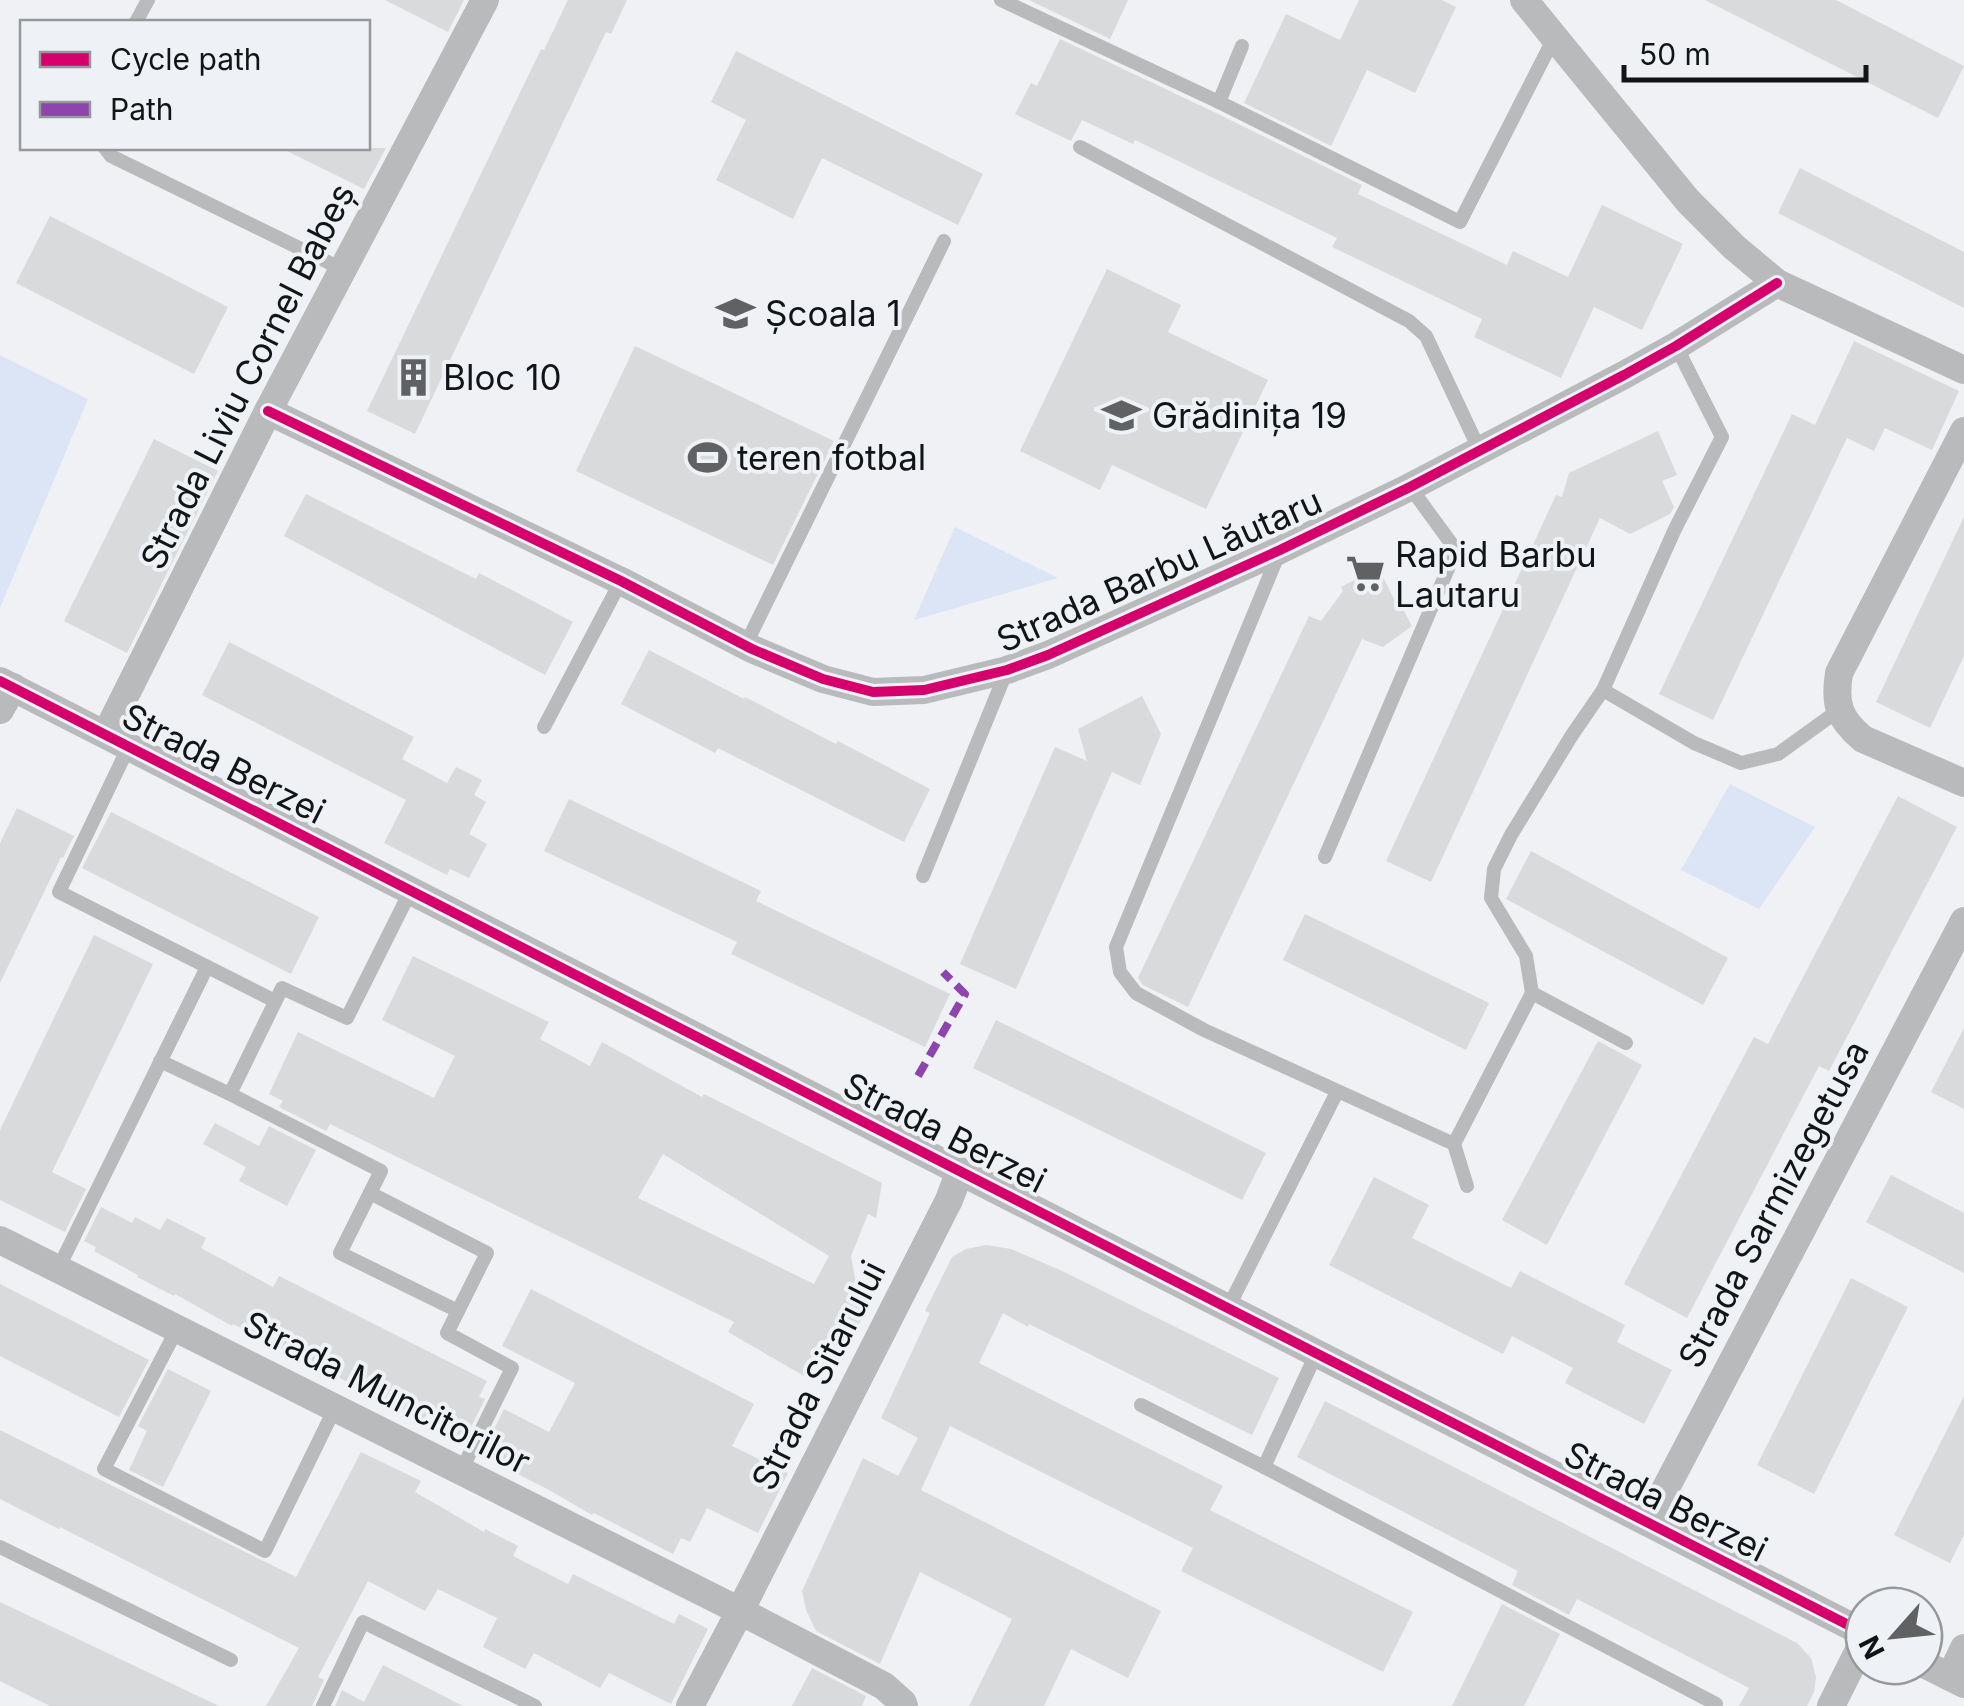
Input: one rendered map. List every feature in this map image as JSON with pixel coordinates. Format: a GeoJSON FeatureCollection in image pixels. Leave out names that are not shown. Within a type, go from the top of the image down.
{"type":"FeatureCollection","features":[{"type":"Feature","properties":{"kind":"street","name":"Strada Liviu Cornel Babeș"},"geometry":{"type":"LineString","coordinates":[[117,740],[268,411],[485,0]]}},
{"type":"Feature","properties":{"kind":"street"},"geometry":{"type":"LineString","coordinates":[[1524,0],[1688,200],[1734,247],[1777,283],[1964,370]]}},
{"type":"Feature","properties":{"kind":"street","name":"Strada Barbu Lăutaru"},"geometry":{"type":"LineString","coordinates":[[268,411],[621,581],[744,646],[823,680],[873,692],[924,690],[1007,670],[1066,647],[1280,550],[1480,451],[1676,346],[1777,283]]}},
{"type":"Feature","properties":{"kind":"street"},"geometry":{"type":"LineString","coordinates":[[1964,432],[1839,673],[1836,692],[1839,710],[1849,728],[1863,740],[1964,783]]}},
{"type":"Feature","properties":{"kind":"street","name":"Strada Berzei"},"geometry":{"type":"LineString","coordinates":[[4,693],[117,740],[1648,1522],[1844,1626]]}},
{"type":"Feature","properties":{"kind":"street","name":"Strada Sarmizegetusa"},"geometry":{"type":"LineString","coordinates":[[1648,1522],[1964,921]]}},
{"type":"Feature","properties":{"kind":"street","name":"Strada Sitarului"},"geometry":{"type":"LineString","coordinates":[[690,1706],[960,1170]]}},
{"type":"Feature","properties":{"kind":"street","name":"Strada Muncitorilor"},"geometry":{"type":"LineString","coordinates":[[0,1240],[740,1611]]}},
{"type":"Feature","properties":{"kind":"street"},"geometry":{"type":"LineString","coordinates":[[740,1611],[884,1686],[904,1706]]}},
{"type":"Feature","properties":{"kind":"street"},"geometry":{"type":"LineString","coordinates":[[1957,1680],[1964,1648]]}},
{"type":"Feature","properties":{"kind":"street"},"geometry":{"type":"LineString","coordinates":[[1831,1706],[1844,1679]]}},
{"type":"Feature","properties":{"kind":"lane"},"geometry":{"type":"LineString","coordinates":[[1001,0],[1219,102],[1460,222],[1555,36]]}},
{"type":"Feature","properties":{"kind":"lane"},"geometry":{"type":"LineString","coordinates":[[1219,102],[1242,46]]}},
{"type":"Feature","properties":{"kind":"lane"},"geometry":{"type":"LineString","coordinates":[[1080,147],[1410,321],[1426,336],[1480,451]]}},
{"type":"Feature","properties":{"kind":"lane"},"geometry":{"type":"LineString","coordinates":[[106,150],[111,156],[342,270]]}},
{"type":"Feature","properties":{"kind":"lane"},"geometry":{"type":"LineString","coordinates":[[744,646],[944,241]]}},
{"type":"Feature","properties":{"kind":"lane"},"geometry":{"type":"LineString","coordinates":[[1467,1186],[1454,1144],[1532,992],[1526,956],[1490,898],[1494,869],[1511,835],[1602,690],[1675,529],[1722,437],[1676,346]]}},
{"type":"Feature","properties":{"kind":"lane"},"geometry":{"type":"LineString","coordinates":[[1325,857],[1456,550],[1410,487]]}},
{"type":"Feature","properties":{"kind":"lane"},"geometry":{"type":"LineString","coordinates":[[1280,550],[1116,947],[1120,972],[1136,993],[1204,1030],[1454,1144]]}},
{"type":"Feature","properties":{"kind":"lane"},"geometry":{"type":"LineString","coordinates":[[544,727],[621,581]]}},
{"type":"Feature","properties":{"kind":"lane"},"geometry":{"type":"LineString","coordinates":[[923,876],[1007,670]]}},
{"type":"Feature","properties":{"kind":"lane"},"geometry":{"type":"LineString","coordinates":[[1602,690],[1694,743],[1741,763],[1778,754],[1839,710]]}},
{"type":"Feature","properties":{"kind":"lane"},"geometry":{"type":"LineString","coordinates":[[117,740],[58,892],[275,1001]]}},
{"type":"Feature","properties":{"kind":"lane"},"geometry":{"type":"LineString","coordinates":[[230,1094],[282,988],[347,1018],[412,890]]}},
{"type":"Feature","properties":{"kind":"lane"},"geometry":{"type":"LineString","coordinates":[[58,1269],[206,968]]}},
{"type":"Feature","properties":{"kind":"lane"},"geometry":{"type":"LineString","coordinates":[[1532,992],[1626,1043]]}},
{"type":"Feature","properties":{"kind":"lane"},"geometry":{"type":"LineString","coordinates":[[160,1061],[382,1171],[340,1252],[458,1311]]}},
{"type":"Feature","properties":{"kind":"lane"},"geometry":{"type":"LineString","coordinates":[[1228,1308],[1337,1092]]}},
{"type":"Feature","properties":{"kind":"lane"},"geometry":{"type":"LineString","coordinates":[[370,1193],[487,1253],[447,1333],[512,1368],[461,1471]]}},
{"type":"Feature","properties":{"kind":"lane"},"geometry":{"type":"LineString","coordinates":[[176,1329],[104,1469],[265,1551],[335,1408]]}},
{"type":"Feature","properties":{"kind":"lane"},"geometry":{"type":"LineString","coordinates":[[1264,1466],[1316,1354]]}},
{"type":"Feature","properties":{"kind":"lane"},"geometry":{"type":"LineString","coordinates":[[1141,1405],[1264,1466],[1715,1706]]}},
{"type":"Feature","properties":{"kind":"lane"},"geometry":{"type":"LineString","coordinates":[[0,1547],[231,1660]]}},
{"type":"Feature","properties":{"kind":"lane"},"geometry":{"type":"LineString","coordinates":[[323,1706],[363,1622],[535,1706]]}},
{"type":"Feature","properties":{"kind":"shaded area"},"geometry":{"type":"Polygon","coordinates":[[[0,355],[88,399],[0,608],[0,355]]]}},
{"type":"Feature","properties":{"kind":"shaded area"},"geometry":{"type":"Polygon","coordinates":[[[955,527],[1058,578],[914,620],[955,527]]]}},
{"type":"Feature","properties":{"kind":"shaded area"},"geometry":{"type":"Polygon","coordinates":[[[1730,784],[1815,827],[1759,909],[1681,870],[1730,784]]]}},
{"type":"Feature","properties":{"kind":"building"},"geometry":{"type":"Polygon","coordinates":[[[385,0],[464,0],[448,32],[385,0]]]}},
{"type":"Feature","properties":{"kind":"building"},"geometry":{"type":"Polygon","coordinates":[[[568,0],[627,0],[611,34],[606,32],[415,434],[367,411],[568,0]]]}},
{"type":"Feature","properties":{"kind":"building"},"geometry":{"type":"Polygon","coordinates":[[[1029,0],[1128,0],[1110,39],[1029,0]]]}},
{"type":"Feature","properties":{"kind":"building"},"geometry":{"type":"Polygon","coordinates":[[[1359,0],[1442,0],[1456,7],[1415,93],[1367,70],[1331,146],[1244,103],[1286,14],[1340,40],[1359,0]]]}},
{"type":"Feature","properties":{"kind":"building"},"geometry":{"type":"Polygon","coordinates":[[[1705,0],[1836,0],[1964,66],[1938,118],[1705,0]]]}},
{"type":"Feature","properties":{"kind":"building"},"geometry":{"type":"Polygon","coordinates":[[[1060,39],[1362,185],[1358,194],[1507,265],[1513,251],[1568,277],[1602,205],[1683,244],[1642,330],[1594,307],[1561,378],[1474,337],[1482,319],[1332,247],[1337,238],[1135,140],[1133,144],[1082,120],[1071,141],[1015,114],[1031,83],[1037,86],[1060,39]]]}},
{"type":"Feature","properties":{"kind":"building","name":"Școala 1"},"geometry":{"type":"Polygon","coordinates":[[[736,51],[983,174],[958,225],[822,158],[793,219],[716,180],[746,120],[711,102],[736,51]]]}},
{"type":"Feature","properties":{"kind":"building"},"geometry":{"type":"Polygon","coordinates":[[[386,148],[364,189],[285,150],[386,148]]]}},
{"type":"Feature","properties":{"kind":"building"},"geometry":{"type":"Polygon","coordinates":[[[1800,168],[1964,252],[1964,308],[1778,213],[1800,168]]]}},
{"type":"Feature","properties":{"kind":"building"},"geometry":{"type":"Polygon","coordinates":[[[50,216],[228,307],[194,374],[16,283],[50,216]]]}},
{"type":"Feature","properties":{"kind":"building"},"geometry":{"type":"Polygon","coordinates":[[[1107,269],[1181,305],[1168,332],[1268,380],[1206,509],[1112,465],[1100,490],[1020,451],[1107,269]]]}},
{"type":"Feature","properties":{"kind":"building"},"geometry":{"type":"Polygon","coordinates":[[[1854,341],[1959,391],[1932,450],[1885,428],[1874,451],[1847,438],[1713,720],[1659,694],[1792,414],[1815,425],[1854,341]]]}},
{"type":"Feature","properties":{"kind":"building","name":"teren fotbal"},"geometry":{"type":"Polygon","coordinates":[[[635,346],[834,441],[773,565],[576,471],[635,346]]]}},
{"type":"Feature","properties":{"kind":"building"},"geometry":{"type":"Polygon","coordinates":[[[1658,431],[1677,475],[1662,481],[1674,507],[1670,514],[1630,534],[1600,518],[1431,882],[1386,861],[1556,495],[1562,497],[1569,473],[1658,431]]]}},
{"type":"Feature","properties":{"kind":"building"},"geometry":{"type":"Polygon","coordinates":[[[154,439],[218,471],[127,653],[64,621],[154,439]]]}},
{"type":"Feature","properties":{"kind":"building"},"geometry":{"type":"Polygon","coordinates":[[[306,494],[476,579],[479,573],[573,622],[545,675],[284,536],[306,494]]]}},
{"type":"Feature","properties":{"kind":"building"},"geometry":{"type":"Polygon","coordinates":[[[1964,517],[1964,656],[1930,728],[1876,702],[1964,517]]]}},
{"type":"Feature","properties":{"kind":"building"},"geometry":{"type":"Polygon","coordinates":[[[1378,567],[1412,626],[1383,647],[1362,639],[1188,1007],[1143,985],[1138,978],[1309,616],[1321,621],[1343,591],[1341,587],[1378,567]]]}},
{"type":"Feature","properties":{"kind":"building"},"geometry":{"type":"Polygon","coordinates":[[[229,642],[414,737],[402,759],[447,783],[456,767],[482,780],[474,795],[486,802],[469,834],[487,844],[469,878],[450,869],[447,875],[384,843],[406,800],[202,695],[229,642]]]}},
{"type":"Feature","properties":{"kind":"building"},"geometry":{"type":"Polygon","coordinates":[[[649,650],[930,789],[904,842],[621,704],[649,650]]]}},
{"type":"Feature","properties":{"kind":"building"},"geometry":{"type":"Polygon","coordinates":[[[1142,696],[1161,734],[1140,785],[1112,772],[1016,989],[960,964],[1055,747],[1087,761],[1078,729],[1142,696]]]}},
{"type":"Feature","properties":{"kind":"building"},"geometry":{"type":"Polygon","coordinates":[[[1898,796],[1957,827],[1829,1071],[1819,1066],[1687,1318],[1624,1284],[1754,1037],[1768,1044],[1898,796]]]}},
{"type":"Feature","properties":{"kind":"building"},"geometry":{"type":"Polygon","coordinates":[[[569,799],[761,891],[756,901],[950,994],[925,1047],[731,954],[737,942],[544,851],[569,799]]]}},
{"type":"Feature","properties":{"kind":"building"},"geometry":{"type":"Polygon","coordinates":[[[17,808],[74,836],[0,983],[0,843],[17,808]]]}},
{"type":"Feature","properties":{"kind":"building"},"geometry":{"type":"Polygon","coordinates":[[[111,812],[319,917],[291,974],[82,868],[111,812]]]}},
{"type":"Feature","properties":{"kind":"building"},"geometry":{"type":"Polygon","coordinates":[[[1531,851],[1728,958],[1703,1005],[1506,899],[1531,851]]]}},
{"type":"Feature","properties":{"kind":"building"},"geometry":{"type":"Polygon","coordinates":[[[1305,914],[1489,1003],[1466,1050],[1283,960],[1305,914]]]}},
{"type":"Feature","properties":{"kind":"building"},"geometry":{"type":"Polygon","coordinates":[[[94,935],[153,964],[52,1172],[86,1189],[65,1232],[0,1200],[0,1130],[94,935]]]}},
{"type":"Feature","properties":{"kind":"building"},"geometry":{"type":"Polygon","coordinates":[[[413,956],[549,1022],[540,1039],[590,1066],[602,1042],[702,1097],[704,1094],[882,1183],[876,1218],[868,1214],[851,1256],[857,1289],[874,1296],[843,1360],[819,1349],[804,1376],[728,1332],[734,1322],[330,1124],[326,1131],[279,1107],[283,1101],[269,1094],[298,1032],[434,1098],[455,1056],[382,1020],[413,956]],[[663,1154],[638,1198],[814,1284],[829,1256],[663,1154]]]}},
{"type":"Feature","properties":{"kind":"building"},"geometry":{"type":"Polygon","coordinates":[[[996,1020],[1266,1153],[1242,1200],[973,1068],[996,1020]]]}},
{"type":"Feature","properties":{"kind":"building"},"geometry":{"type":"Polygon","coordinates":[[[1964,1028],[1964,1109],[1931,1092],[1964,1028]]]}},
{"type":"Feature","properties":{"kind":"building"},"geometry":{"type":"Polygon","coordinates":[[[1598,1041],[1642,1065],[1547,1245],[1502,1220],[1598,1041]]]}},
{"type":"Feature","properties":{"kind":"building"},"geometry":{"type":"Polygon","coordinates":[[[215,1123],[259,1146],[269,1126],[316,1150],[287,1206],[239,1181],[246,1167],[203,1144],[215,1123]]]}},
{"type":"Feature","properties":{"kind":"building"},"geometry":{"type":"Polygon","coordinates":[[[1891,1175],[1964,1213],[1964,1273],[1866,1222],[1891,1175]]]}},
{"type":"Feature","properties":{"kind":"building"},"geometry":{"type":"Polygon","coordinates":[[[1374,1177],[1429,1205],[1412,1238],[1511,1288],[1520,1271],[1625,1325],[1617,1342],[1672,1370],[1644,1424],[1565,1383],[1573,1368],[1512,1336],[1503,1354],[1329,1265],[1374,1177]]]}},
{"type":"Feature","properties":{"kind":"building"},"geometry":{"type":"Polygon","coordinates":[[[101,1207],[132,1223],[135,1217],[160,1230],[167,1218],[206,1238],[201,1248],[273,1287],[279,1276],[487,1381],[479,1397],[485,1399],[464,1441],[232,1326],[94,1251],[96,1247],[84,1241],[101,1207]]]}},
{"type":"Feature","properties":{"kind":"building"},"geometry":{"type":"Polygon","coordinates":[[[986,1245],[1011,1249],[1060,1270],[1279,1378],[1252,1435],[1003,1313],[979,1363],[1223,1486],[1210,1510],[1413,1612],[1383,1672],[1181,1571],[1193,1548],[950,1426],[921,1490],[1161,1611],[1128,1678],[1071,1649],[1044,1706],[969,1706],[1012,1619],[920,1572],[880,1664],[816,1631],[802,1591],[863,1458],[898,1476],[918,1438],[881,1418],[930,1313],[925,1311],[952,1257],[986,1245]]]}},
{"type":"Feature","properties":{"kind":"building"},"geometry":{"type":"Polygon","coordinates":[[[1851,1278],[1908,1307],[1814,1494],[1757,1465],[1851,1278]]]}},
{"type":"Feature","properties":{"kind":"building"},"geometry":{"type":"Polygon","coordinates":[[[0,1284],[149,1360],[119,1417],[0,1356],[0,1284]]]}},
{"type":"Feature","properties":{"kind":"building"},"geometry":{"type":"Polygon","coordinates":[[[531,1289],[754,1404],[732,1446],[788,1473],[758,1533],[707,1508],[690,1542],[681,1538],[673,1554],[481,1455],[504,1409],[549,1432],[575,1383],[502,1346],[531,1289]]]}},
{"type":"Feature","properties":{"kind":"building"},"geometry":{"type":"Polygon","coordinates":[[[168,1369],[211,1391],[163,1487],[129,1470],[147,1431],[138,1426],[168,1369]]]}},
{"type":"Feature","properties":{"kind":"building"},"geometry":{"type":"Polygon","coordinates":[[[1964,1396],[1964,1535],[1950,1563],[1894,1535],[1964,1396]]]}},
{"type":"Feature","properties":{"kind":"building"},"geometry":{"type":"Polygon","coordinates":[[[1325,1401],[1797,1643],[1811,1658],[1816,1677],[1807,1706],[1739,1706],[1749,1688],[1577,1599],[1569,1615],[1512,1585],[1518,1571],[1297,1457],[1325,1401]]]}},
{"type":"Feature","properties":{"kind":"building"},"geometry":{"type":"Polygon","coordinates":[[[0,1430],[296,1577],[361,1452],[421,1481],[415,1492],[484,1532],[485,1529],[518,1546],[513,1556],[568,1584],[573,1574],[674,1624],[679,1614],[708,1629],[671,1704],[609,1673],[600,1688],[534,1653],[525,1669],[483,1647],[497,1618],[438,1589],[425,1611],[368,1581],[318,1677],[324,1680],[312,1706],[266,1706],[299,1648],[0,1499],[0,1430]]]}},
{"type":"Feature","properties":{"kind":"building"},"geometry":{"type":"Polygon","coordinates":[[[0,1602],[219,1706],[50,1706],[0,1681],[0,1602]]]}},
{"type":"Feature","properties":{"kind":"building"},"geometry":{"type":"Polygon","coordinates":[[[1502,1604],[1560,1634],[1524,1706],[1452,1706],[1502,1604]]]}},
{"type":"Feature","properties":{"kind":"building"},"geometry":{"type":"Polygon","coordinates":[[[383,1665],[463,1706],[335,1706],[342,1690],[364,1702],[383,1665]]]}},
{"type":"Feature","properties":{"kind":"building"},"geometry":{"type":"Polygon","coordinates":[[[812,1668],[866,1696],[862,1706],[792,1706],[812,1668]]]}},
{"type":"Feature","properties":{"kind":"marked path"},"geometry":{"type":"LineString","coordinates":[[918,1076],[965,994],[943,972]]}},
{"type":"Feature","properties":{"kind":"cycle path"},"geometry":{"type":"LineString","coordinates":[[268,411],[621,581],[752,649],[823,679],[873,692],[924,690],[1007,670],[1048,655],[1280,550],[1624,375],[1777,283]]}},
{"type":"Feature","properties":{"kind":"cycle path"},"geometry":{"type":"LineString","coordinates":[[0,681],[1844,1623]]}},
{"type":"Feature","properties":{"kind":"place","name":"Școala 1"},"geometry":{"type":"Point","coordinates":[735,313]}},
{"type":"Feature","properties":{"kind":"place","name":"Bloc 10"},"geometry":{"type":"Point","coordinates":[413,377]}},
{"type":"Feature","properties":{"kind":"place","name":"Grădinița 19"},"geometry":{"type":"Point","coordinates":[1122,415]}},
{"type":"Feature","properties":{"kind":"place","name":"teren fotbal"},"geometry":{"type":"Point","coordinates":[707,457]}},
{"type":"Feature","properties":{"kind":"place","name":"Rapid Barbu Lautaru"},"geometry":{"type":"Point","coordinates":[1365,574]}}]}
